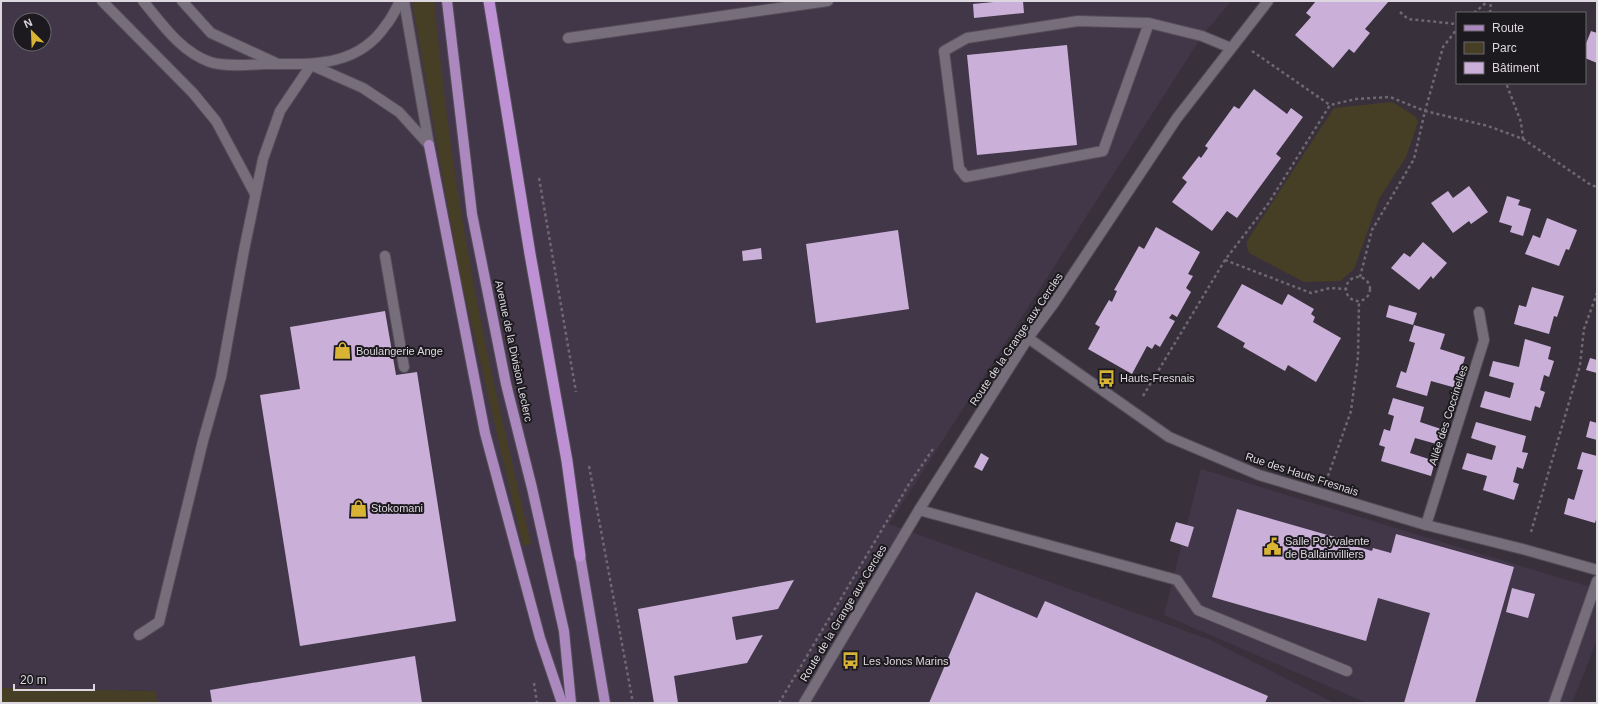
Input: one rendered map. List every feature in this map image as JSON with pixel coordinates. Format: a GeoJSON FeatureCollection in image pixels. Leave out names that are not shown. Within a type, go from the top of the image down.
{"type":"FeatureCollection","features":[{"type":"Feature","properties":{"kind":"highway"},"geometry":{"type":"LineString","coordinates":[[488,1],[531,261],[567,461],[580,556]]}},
{"type":"Feature","properties":{"kind":"main road","name":"Avenue de la Division Leclerc"},"geometry":{"type":"LineString","coordinates":[[447,1],[472,214],[506,384],[532,488],[564,632],[571,703]]}},
{"type":"Feature","properties":{"kind":"main road"},"geometry":{"type":"LineString","coordinates":[[429,145],[485,432],[540,638],[562,703]]}},
{"type":"Feature","properties":{"kind":"main road"},"geometry":{"type":"LineString","coordinates":[[580,556],[605,703]]}},
{"type":"Feature","properties":{"kind":"street"},"geometry":{"type":"LineString","coordinates":[[102,1],[194,93],[216,121],[255,194]]}},
{"type":"Feature","properties":{"kind":"street"},"geometry":{"type":"LineString","coordinates":[[143,1],[182,45],[211,63],[236,65],[311,65],[349,57],[370,43],[386,25],[400,1]]}},
{"type":"Feature","properties":{"kind":"street"},"geometry":{"type":"LineString","coordinates":[[182,1],[211,33],[279,64]]}},
{"type":"Feature","properties":{"kind":"street"},"geometry":{"type":"LineString","coordinates":[[404,1],[429,145]]}},
{"type":"Feature","properties":{"kind":"street"},"geometry":{"type":"LineString","coordinates":[[568,38],[828,1]]}},
{"type":"Feature","properties":{"kind":"street","name":"Route de la Grange aux Cercles"},"geometry":{"type":"LineString","coordinates":[[804,703],[919,510],[1028,338],[1054,303],[1177,118],[1268,1]]}},
{"type":"Feature","properties":{"kind":"street"},"geometry":{"type":"LineString","coordinates":[[1149,23],[1103,151],[966,177],[959,168],[944,51],[967,38],[1078,21],[1149,23],[1234,45]]}},
{"type":"Feature","properties":{"kind":"street"},"geometry":{"type":"LineString","coordinates":[[139,635],[159,622],[203,441],[221,377],[255,194],[263,159],[280,111],[311,65]]}},
{"type":"Feature","properties":{"kind":"street"},"geometry":{"type":"LineString","coordinates":[[311,65],[363,88],[399,112],[429,145]]}},
{"type":"Feature","properties":{"kind":"street"},"geometry":{"type":"LineString","coordinates":[[385,256],[404,367]]}},
{"type":"Feature","properties":{"kind":"street","name":"Allée des Coccinelles"},"geometry":{"type":"LineString","coordinates":[[1426,525],[1484,340],[1479,312]]}},
{"type":"Feature","properties":{"kind":"street","name":"Rue des Hauts Fresnais"},"geometry":{"type":"LineString","coordinates":[[1028,338],[1169,437],[1259,475],[1426,525],[1526,550],[1597,570]]}},
{"type":"Feature","properties":{"kind":"street"},"geometry":{"type":"LineString","coordinates":[[919,510],[1177,580],[1198,610],[1347,671]]}},
{"type":"Feature","properties":{"kind":"street"},"geometry":{"type":"LineString","coordinates":[[1554,703],[1597,581]]}},
{"type":"Feature","properties":{"kind":"path"},"geometry":{"type":"LineString","coordinates":[[1475,12],[1489,1]]}},
{"type":"Feature","properties":{"kind":"path"},"geometry":{"type":"LineString","coordinates":[[1489,1],[1490,12]]}},
{"type":"Feature","properties":{"kind":"path"},"geometry":{"type":"LineString","coordinates":[[1400,12],[1408,19],[1456,24]]}},
{"type":"Feature","properties":{"kind":"path"},"geometry":{"type":"LineString","coordinates":[[1360,277],[1372,230],[1414,159],[1443,47],[1456,30]]}},
{"type":"Feature","properties":{"kind":"path"},"geometry":{"type":"LineString","coordinates":[[1234,45],[1330,105]]}},
{"type":"Feature","properties":{"kind":"path"},"geometry":{"type":"LineString","coordinates":[[1506,84],[1521,122],[1523,139]]}},
{"type":"Feature","properties":{"kind":"path"},"geometry":{"type":"LineString","coordinates":[[1133,413],[1225,260],[1268,204],[1330,105],[1356,99],[1390,97],[1426,111],[1488,126],[1523,139],[1586,182],[1597,187]]}},
{"type":"Feature","properties":{"kind":"path"},"geometry":{"type":"LineString","coordinates":[[538,172],[578,398]]}},
{"type":"Feature","properties":{"kind":"path"},"geometry":{"type":"LineString","coordinates":[[1225,260],[1311,293],[1330,288],[1346,289]]}},
{"type":"Feature","properties":{"kind":"path"},"geometry":{"type":"LineString","coordinates":[[1360,277],[1366,280],[1370,289],[1367,297],[1359,300],[1350,298],[1346,289],[1349,281],[1360,277]]}},
{"type":"Feature","properties":{"kind":"path"},"geometry":{"type":"LineString","coordinates":[[1526,550],[1578,373],[1584,329],[1597,293]]}},
{"type":"Feature","properties":{"kind":"path"},"geometry":{"type":"LineString","coordinates":[[1322,494],[1351,411],[1358,357],[1359,300]]}},
{"type":"Feature","properties":{"kind":"path"},"geometry":{"type":"LineString","coordinates":[[588,460],[633,703]]}},
{"type":"Feature","properties":{"kind":"shaded area"},"geometry":{"type":"Polygon","coordinates":[[[1,1],[1231,1],[1202,36],[889,524],[1208,639],[1334,703],[157,703],[156,691],[1,688],[1,1]]]}},
{"type":"Feature","properties":{"kind":"shaded area"},"geometry":{"type":"Polygon","coordinates":[[[1201,469],[1597,589],[1597,640],[1572,703],[1367,703],[1164,615],[1201,469]]]}},
{"type":"Feature","properties":{"kind":"green space"},"geometry":{"type":"Polygon","coordinates":[[[412,1],[434,1],[452,154],[464,230],[490,365],[531,544],[523,546],[459,270],[412,1]]]}},
{"type":"Feature","properties":{"kind":"green space"},"geometry":{"type":"Polygon","coordinates":[[[1392,102],[1415,116],[1418,122],[1406,157],[1379,199],[1354,269],[1340,281],[1304,282],[1249,253],[1247,241],[1334,108],[1392,102]]]}},
{"type":"Feature","properties":{"kind":"green space"},"geometry":{"type":"Polygon","coordinates":[[[1,688],[156,691],[157,703],[1,703],[1,688]]]}},
{"type":"Feature","properties":{"kind":"building"},"geometry":{"type":"Polygon","coordinates":[[[1023,1],[1024,13],[974,18],[973,4],[1023,1]]]}},
{"type":"Feature","properties":{"kind":"building"},"geometry":{"type":"Polygon","coordinates":[[[1316,1],[1389,1],[1365,29],[1370,33],[1354,53],[1349,49],[1333,68],[1295,35],[1311,17],[1306,13],[1316,1]]]}},
{"type":"Feature","properties":{"kind":"building"},"geometry":{"type":"Polygon","coordinates":[[[1591,31],[1597,33],[1597,63],[1586,58],[1586,44],[1591,31]]]}},
{"type":"Feature","properties":{"kind":"building"},"geometry":{"type":"Polygon","coordinates":[[[1067,45],[1077,145],[977,155],[967,55],[1067,45]]]}},
{"type":"Feature","properties":{"kind":"building"},"geometry":{"type":"Polygon","coordinates":[[[1254,89],[1287,114],[1291,108],[1303,117],[1276,154],[1281,158],[1237,218],[1227,211],[1212,231],[1172,202],[1187,182],[1182,178],[1199,156],[1201,158],[1208,148],[1205,146],[1234,106],[1239,109],[1254,89]]]}},
{"type":"Feature","properties":{"kind":"building"},"geometry":{"type":"Polygon","coordinates":[[[1469,186],[1488,212],[1471,224],[1469,221],[1453,233],[1431,203],[1448,191],[1453,198],[1469,186]]]}},
{"type":"Feature","properties":{"kind":"building"},"geometry":{"type":"Polygon","coordinates":[[[1507,196],[1520,200],[1518,205],[1531,209],[1523,236],[1510,232],[1512,226],[1499,222],[1507,196]]]}},
{"type":"Feature","properties":{"kind":"building"},"geometry":{"type":"Polygon","coordinates":[[[1547,218],[1577,230],[1569,250],[1566,249],[1559,266],[1525,254],[1533,235],[1540,238],[1547,218]]]}},
{"type":"Feature","properties":{"kind":"building"},"geometry":{"type":"Polygon","coordinates":[[[1156,227],[1200,252],[1188,274],[1193,276],[1186,288],[1191,292],[1177,317],[1172,314],[1169,318],[1175,321],[1160,347],[1155,344],[1152,349],[1147,346],[1132,374],[1088,349],[1100,327],[1095,324],[1109,300],[1112,302],[1117,291],[1114,290],[1139,246],[1144,249],[1156,227]]]}},
{"type":"Feature","properties":{"kind":"building"},"geometry":{"type":"Polygon","coordinates":[[[898,230],[909,309],[816,323],[806,244],[898,230]]]}},
{"type":"Feature","properties":{"kind":"building"},"geometry":{"type":"Polygon","coordinates":[[[1423,242],[1447,263],[1433,279],[1431,276],[1419,290],[1391,268],[1404,253],[1410,257],[1423,242]]]}},
{"type":"Feature","properties":{"kind":"building"},"geometry":{"type":"Polygon","coordinates":[[[761,248],[762,259],[743,261],[742,251],[761,248]]]}},
{"type":"Feature","properties":{"kind":"building"},"geometry":{"type":"Polygon","coordinates":[[[1242,284],[1282,305],[1288,294],[1314,309],[1311,314],[1315,317],[1313,322],[1341,338],[1316,382],[1288,365],[1285,371],[1243,347],[1245,343],[1217,327],[1242,284]]]}},
{"type":"Feature","properties":{"kind":"building"},"geometry":{"type":"Polygon","coordinates":[[[1532,287],[1564,296],[1557,317],[1554,316],[1549,334],[1514,324],[1519,305],[1526,307],[1532,287]]]}},
{"type":"Feature","properties":{"kind":"building"},"geometry":{"type":"Polygon","coordinates":[[[1389,305],[1417,313],[1413,325],[1386,317],[1389,305]]]}},
{"type":"Feature","properties":{"kind":"building","name":"Stokomani"},"geometry":{"type":"Polygon","coordinates":[[[385,311],[396,375],[417,372],[456,621],[300,646],[260,395],[300,389],[290,327],[385,311]]]}},
{"type":"Feature","properties":{"kind":"building"},"geometry":{"type":"Polygon","coordinates":[[[1414,325],[1445,334],[1440,349],[1465,357],[1456,388],[1431,381],[1427,396],[1396,387],[1401,371],[1406,373],[1415,343],[1409,341],[1414,325]]]}},
{"type":"Feature","properties":{"kind":"building"},"geometry":{"type":"Polygon","coordinates":[[[1525,339],[1551,347],[1548,359],[1554,361],[1549,377],[1544,375],[1540,390],[1545,392],[1540,408],[1535,406],[1531,421],[1480,407],[1485,391],[1510,398],[1514,383],[1489,376],[1493,361],[1519,367],[1525,339]]]}},
{"type":"Feature","properties":{"kind":"building"},"geometry":{"type":"Polygon","coordinates":[[[1590,358],[1597,360],[1597,373],[1586,370],[1590,358]]]}},
{"type":"Feature","properties":{"kind":"building"},"geometry":{"type":"Polygon","coordinates":[[[1393,398],[1424,407],[1420,422],[1444,430],[1440,445],[1415,438],[1410,453],[1435,461],[1431,476],[1381,461],[1385,447],[1379,445],[1384,429],[1390,431],[1394,416],[1388,414],[1393,398]]]}},
{"type":"Feature","properties":{"kind":"building"},"geometry":{"type":"Polygon","coordinates":[[[1590,421],[1597,423],[1597,440],[1586,437],[1590,421]]]}},
{"type":"Feature","properties":{"kind":"building"},"geometry":{"type":"Polygon","coordinates":[[[1476,422],[1526,436],[1522,452],[1528,453],[1523,469],[1517,467],[1513,482],[1519,484],[1514,500],[1483,490],[1487,476],[1462,469],[1467,453],[1492,460],[1496,446],[1471,438],[1476,422]]]}},
{"type":"Feature","properties":{"kind":"building"},"geometry":{"type":"Polygon","coordinates":[[[1582,452],[1597,456],[1597,516],[1595,523],[1564,514],[1568,498],[1574,500],[1583,470],[1577,469],[1582,452]]]}},
{"type":"Feature","properties":{"kind":"building"},"geometry":{"type":"Polygon","coordinates":[[[981,453],[989,458],[982,471],[974,467],[981,453]]]}},
{"type":"Feature","properties":{"kind":"building"},"geometry":{"type":"Polygon","coordinates":[[[1237,509],[1359,544],[1358,547],[1372,551],[1373,548],[1391,553],[1396,534],[1514,567],[1475,703],[1404,703],[1430,613],[1378,598],[1366,641],[1212,597],[1237,509]]]}},
{"type":"Feature","properties":{"kind":"building"},"geometry":{"type":"Polygon","coordinates":[[[1176,522],[1194,527],[1188,547],[1170,541],[1176,522]]]}},
{"type":"Feature","properties":{"kind":"building"},"geometry":{"type":"Polygon","coordinates":[[[794,580],[778,609],[732,617],[736,640],[763,635],[747,663],[674,676],[678,703],[654,703],[638,609],[794,580]]]}},
{"type":"Feature","properties":{"kind":"building"},"geometry":{"type":"Polygon","coordinates":[[[1512,588],[1535,594],[1528,618],[1506,612],[1512,588]]]}},
{"type":"Feature","properties":{"kind":"building"},"geometry":{"type":"Polygon","coordinates":[[[976,592],[1037,618],[1045,601],[1268,696],[1265,703],[929,703],[976,592]]]}},
{"type":"Feature","properties":{"kind":"building"},"geometry":{"type":"Polygon","coordinates":[[[415,656],[422,703],[212,703],[210,690],[415,656]]]}},
{"type":"Feature","properties":{"kind":"place","name":"Boulangerie Ange"},"geometry":{"type":"Point","coordinates":[343,351]}},
{"type":"Feature","properties":{"kind":"place","name":"Hauts-Fresnais"},"geometry":{"type":"Point","coordinates":[1107,378]}},
{"type":"Feature","properties":{"kind":"place","name":"Stokomani"},"geometry":{"type":"Point","coordinates":[358,508]}},
{"type":"Feature","properties":{"kind":"place","name":"Salle Polyvalente de Ballainvilliers"},"geometry":{"type":"Point","coordinates":[1272,547]}},
{"type":"Feature","properties":{"kind":"place","name":"Les Joncs Marins"},"geometry":{"type":"Point","coordinates":[850,661]}}]}
